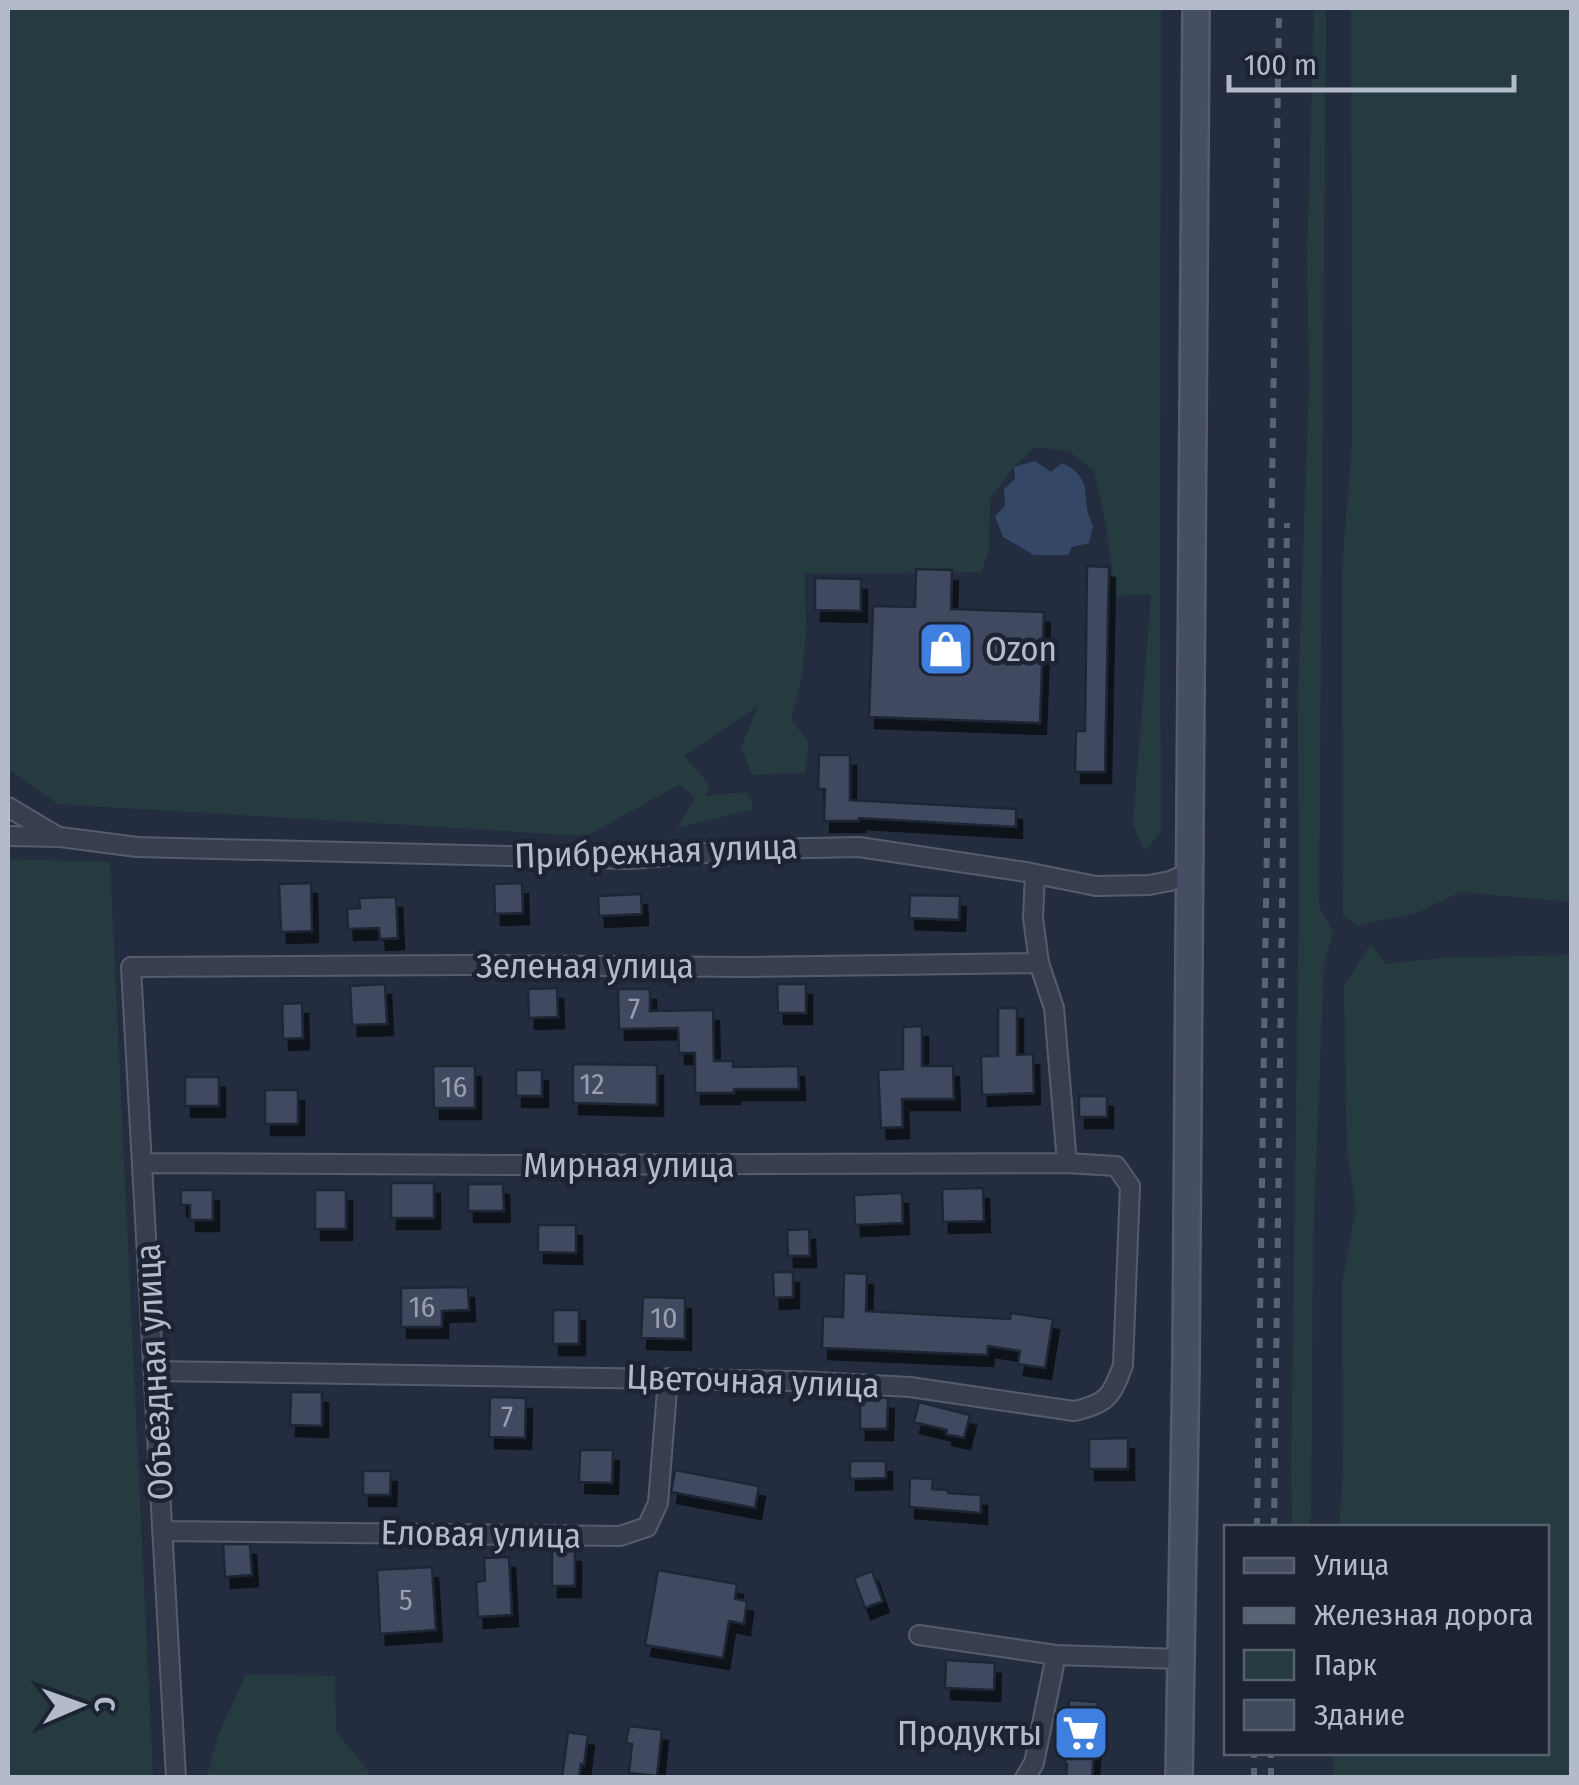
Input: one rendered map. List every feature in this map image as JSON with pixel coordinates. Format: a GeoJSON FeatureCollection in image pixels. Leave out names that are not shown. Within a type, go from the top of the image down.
{"type":"FeatureCollection","features":[{"type":"Feature","properties":{"kind":"street"},"geometry":{"type":"LineString","coordinates":[[1178,1778],[1186,1341],[1196,8]]}},
{"type":"Feature","properties":{"kind":"street"},"geometry":{"type":"LineString","coordinates":[[8,807],[60,837]]}},
{"type":"Feature","properties":{"kind":"street","name":"Прибрежная улица"},"geometry":{"type":"LineString","coordinates":[[8,836],[60,837],[137,847],[630,860],[760,849],[859,847],[1118,887],[1149,886],[1188,872]]}},
{"type":"Feature","properties":{"kind":"street"},"geometry":{"type":"LineString","coordinates":[[1035,874],[1033,918],[1040,963],[1054,1008],[1067,1163]]}},
{"type":"Feature","properties":{"kind":"street","name":"Зеленая улица"},"geometry":{"type":"LineString","coordinates":[[131,967],[1040,963]]}},
{"type":"Feature","properties":{"kind":"street","name":"Объездная улица"},"geometry":{"type":"LineString","coordinates":[[131,967],[176,1778]]}},
{"type":"Feature","properties":{"kind":"street","name":"Мирная улица"},"geometry":{"type":"LineString","coordinates":[[142,1164],[1116,1166]]}},
{"type":"Feature","properties":{"kind":"street","name":"Цветочная улица"},"geometry":{"type":"LineString","coordinates":[[154,1371],[668,1378],[910,1386],[1074,1412],[1095,1407],[1114,1391],[1123,1365],[1130,1186],[1116,1166]]}},
{"type":"Feature","properties":{"kind":"street","name":"Еловая улица"},"geometry":{"type":"LineString","coordinates":[[162,1530],[620,1536],[647,1526],[658,1503],[668,1378]]}},
{"type":"Feature","properties":{"kind":"street"},"geometry":{"type":"LineString","coordinates":[[919,1636],[1056,1655],[1181,1659]]}},
{"type":"Feature","properties":{"kind":"street"},"geometry":{"type":"LineString","coordinates":[[1025,1778],[1034,1763],[1056,1655]]}},
{"type":"Feature","properties":{"kind":"green space"},"geometry":{"type":"Polygon","coordinates":[[[8,8],[1161,8],[1161,833],[1144,851],[1133,824],[1151,594],[1116,596],[1094,471],[1069,451],[1035,447],[990,498],[989,551],[981,572],[805,574],[802,676],[791,720],[809,743],[805,773],[752,775],[741,748],[758,706],[684,756],[709,784],[705,796],[747,792],[754,809],[677,828],[695,798],[680,784],[587,836],[58,804],[8,769],[8,8]]]}},
{"type":"Feature","properties":{"kind":"green space"},"geometry":{"type":"Polygon","coordinates":[[[1314,8],[1326,8],[1319,906],[1333,933],[1324,964],[1313,1244],[1311,1516],[1309,1525],[1292,1525],[1298,694],[1309,384],[1307,259],[1314,8]]]}},
{"type":"Feature","properties":{"kind":"green space"},"geometry":{"type":"Polygon","coordinates":[[[1351,8],[1571,8],[1571,902],[1460,892],[1417,913],[1357,925],[1343,916],[1342,570],[1352,442],[1351,8]]]}},
{"type":"Feature","properties":{"kind":"green space"},"geometry":{"type":"Polygon","coordinates":[[[8,859],[110,862],[153,1777],[8,1777],[8,859]]]}},
{"type":"Feature","properties":{"kind":"green space"},"geometry":{"type":"Polygon","coordinates":[[[1371,943],[1385,964],[1442,958],[1571,955],[1571,1777],[1333,1777],[1333,1755],[1549,1755],[1549,1525],[1339,1525],[1343,1473],[1342,1283],[1356,1209],[1347,1153],[1344,986],[1371,943]]]}},
{"type":"Feature","properties":{"kind":"green space"},"geometry":{"type":"Polygon","coordinates":[[[246,1674],[335,1676],[336,1732],[369,1772],[368,1777],[207,1777],[217,1738],[246,1674]]]}},
{"type":"Feature","properties":{"kind":"water"},"geometry":{"type":"Polygon","coordinates":[[[1035,461],[1051,472],[1062,463],[1080,476],[1084,484],[1093,525],[1089,543],[1072,547],[1068,555],[1034,555],[1003,537],[995,516],[1005,506],[1004,489],[1015,479],[1014,467],[1035,461]]]}},
{"type":"Feature","properties":{"kind":"building"},"geometry":{"type":"Polygon","coordinates":[[[1087,566],[1109,567],[1105,772],[1075,772],[1076,731],[1085,731],[1087,566]]]}},
{"type":"Feature","properties":{"kind":"building"},"geometry":{"type":"Polygon","coordinates":[[[916,569],[952,570],[951,609],[1044,612],[1040,723],[869,717],[873,606],[915,607],[916,569]]]}},
{"type":"Feature","properties":{"kind":"building"},"geometry":{"type":"Polygon","coordinates":[[[815,578],[861,579],[861,611],[815,610],[815,578]]]}},
{"type":"Feature","properties":{"kind":"building"},"geometry":{"type":"Polygon","coordinates":[[[819,755],[850,755],[850,800],[1016,809],[1016,827],[859,818],[824,821],[825,789],[818,789],[819,755]]]}},
{"type":"Feature","properties":{"kind":"building"},"geometry":{"type":"Polygon","coordinates":[[[311,883],[312,931],[281,932],[279,884],[311,883]]]}},
{"type":"Feature","properties":{"kind":"building"},"geometry":{"type":"Polygon","coordinates":[[[522,883],[523,913],[495,914],[494,884],[522,883]]]}},
{"type":"Feature","properties":{"kind":"building"},"geometry":{"type":"Polygon","coordinates":[[[641,894],[642,914],[599,916],[598,896],[641,894]]]}},
{"type":"Feature","properties":{"kind":"building"},"geometry":{"type":"Polygon","coordinates":[[[910,895],[960,896],[959,920],[909,918],[910,895]]]}},
{"type":"Feature","properties":{"kind":"building"},"geometry":{"type":"Polygon","coordinates":[[[396,897],[398,938],[380,939],[379,928],[348,929],[347,909],[360,908],[359,898],[396,897]]]}},
{"type":"Feature","properties":{"kind":"building"},"geometry":{"type":"Polygon","coordinates":[[[385,984],[387,1024],[352,1025],[350,986],[385,984]]]}},
{"type":"Feature","properties":{"kind":"building"},"geometry":{"type":"Polygon","coordinates":[[[777,984],[806,984],[806,1013],[778,1013],[777,984]]]}},
{"type":"Feature","properties":{"kind":"building"},"geometry":{"type":"Polygon","coordinates":[[[557,988],[558,1017],[529,1018],[528,989],[557,988]]]}},
{"type":"Feature","properties":{"kind":"building"},"geometry":{"type":"Polygon","coordinates":[[[618,989],[650,989],[650,1011],[713,1010],[714,1061],[733,1061],[733,1067],[798,1066],[799,1089],[695,1093],[695,1053],[679,1053],[678,1028],[619,1029],[618,989]]]}},
{"type":"Feature","properties":{"kind":"building"},"geometry":{"type":"Polygon","coordinates":[[[302,1003],[303,1038],[283,1039],[282,1004],[302,1003]]]}},
{"type":"Feature","properties":{"kind":"building"},"geometry":{"type":"Polygon","coordinates":[[[998,1008],[1017,1008],[1017,1055],[1033,1054],[1034,1093],[982,1095],[981,1056],[998,1056],[998,1008]]]}},
{"type":"Feature","properties":{"kind":"building"},"geometry":{"type":"Polygon","coordinates":[[[922,1026],[922,1066],[953,1066],[954,1099],[902,1099],[903,1127],[881,1128],[878,1070],[903,1069],[903,1027],[922,1026]]]}},
{"type":"Feature","properties":{"kind":"building"},"geometry":{"type":"Polygon","coordinates":[[[573,1064],[657,1065],[657,1105],[573,1103],[573,1064]]]}},
{"type":"Feature","properties":{"kind":"building"},"geometry":{"type":"Polygon","coordinates":[[[433,1066],[475,1066],[475,1108],[434,1108],[433,1066]]]}},
{"type":"Feature","properties":{"kind":"building"},"geometry":{"type":"Polygon","coordinates":[[[516,1070],[542,1070],[542,1096],[516,1096],[516,1070]]]}},
{"type":"Feature","properties":{"kind":"building"},"geometry":{"type":"Polygon","coordinates":[[[185,1077],[219,1077],[219,1106],[185,1106],[185,1077]]]}},
{"type":"Feature","properties":{"kind":"building"},"geometry":{"type":"Polygon","coordinates":[[[265,1090],[298,1090],[298,1124],[265,1124],[265,1090]]]}},
{"type":"Feature","properties":{"kind":"building"},"geometry":{"type":"Polygon","coordinates":[[[1079,1096],[1107,1096],[1107,1117],[1079,1117],[1079,1096]]]}},
{"type":"Feature","properties":{"kind":"building"},"geometry":{"type":"Polygon","coordinates":[[[391,1183],[434,1183],[434,1218],[391,1218],[391,1183]]]}},
{"type":"Feature","properties":{"kind":"building"},"geometry":{"type":"Polygon","coordinates":[[[468,1184],[503,1184],[504,1211],[468,1211],[468,1184]]]}},
{"type":"Feature","properties":{"kind":"building"},"geometry":{"type":"Polygon","coordinates":[[[983,1188],[984,1221],[943,1222],[942,1189],[983,1188]]]}},
{"type":"Feature","properties":{"kind":"building"},"geometry":{"type":"Polygon","coordinates":[[[181,1190],[213,1190],[213,1220],[190,1220],[190,1205],[181,1205],[181,1190]]]}},
{"type":"Feature","properties":{"kind":"building"},"geometry":{"type":"Polygon","coordinates":[[[315,1190],[346,1190],[346,1229],[315,1229],[315,1190]]]}},
{"type":"Feature","properties":{"kind":"building"},"geometry":{"type":"Polygon","coordinates":[[[902,1193],[903,1223],[855,1225],[854,1195],[902,1193]]]}},
{"type":"Feature","properties":{"kind":"building"},"geometry":{"type":"Polygon","coordinates":[[[538,1225],[576,1225],[576,1253],[538,1252],[538,1225]]]}},
{"type":"Feature","properties":{"kind":"building"},"geometry":{"type":"Polygon","coordinates":[[[809,1229],[810,1256],[788,1256],[787,1230],[809,1229]]]}},
{"type":"Feature","properties":{"kind":"building"},"geometry":{"type":"Polygon","coordinates":[[[773,1272],[793,1272],[793,1297],[774,1298],[773,1272]]]}},
{"type":"Feature","properties":{"kind":"building"},"geometry":{"type":"Polygon","coordinates":[[[844,1273],[867,1274],[866,1311],[1010,1319],[1011,1313],[1053,1319],[1045,1368],[1018,1364],[1020,1351],[988,1346],[987,1355],[822,1348],[823,1316],[843,1317],[844,1273]]]}},
{"type":"Feature","properties":{"kind":"building"},"geometry":{"type":"Polygon","coordinates":[[[468,1287],[469,1310],[442,1311],[442,1327],[401,1327],[401,1288],[468,1287]]]}},
{"type":"Feature","properties":{"kind":"building"},"geometry":{"type":"Polygon","coordinates":[[[643,1297],[685,1298],[685,1339],[641,1338],[643,1297]]]}},
{"type":"Feature","properties":{"kind":"building"},"geometry":{"type":"Polygon","coordinates":[[[553,1310],[579,1310],[579,1344],[553,1344],[553,1310]]]}},
{"type":"Feature","properties":{"kind":"building"},"geometry":{"type":"Polygon","coordinates":[[[291,1392],[322,1392],[322,1426],[290,1425],[291,1392]]]}},
{"type":"Feature","properties":{"kind":"building"},"geometry":{"type":"Polygon","coordinates":[[[490,1397],[526,1398],[525,1438],[489,1437],[490,1397]]]}},
{"type":"Feature","properties":{"kind":"building"},"geometry":{"type":"Polygon","coordinates":[[[860,1397],[888,1398],[887,1429],[860,1429],[860,1397]]]}},
{"type":"Feature","properties":{"kind":"building"},"geometry":{"type":"Polygon","coordinates":[[[919,1402],[970,1415],[964,1438],[914,1422],[919,1402]]]}},
{"type":"Feature","properties":{"kind":"building"},"geometry":{"type":"Polygon","coordinates":[[[1128,1438],[1128,1469],[1089,1469],[1089,1439],[1128,1438]]]}},
{"type":"Feature","properties":{"kind":"building"},"geometry":{"type":"Polygon","coordinates":[[[580,1450],[613,1450],[612,1483],[579,1482],[580,1450]]]}},
{"type":"Feature","properties":{"kind":"building"},"geometry":{"type":"Polygon","coordinates":[[[850,1461],[886,1461],[886,1478],[850,1479],[850,1461]]]}},
{"type":"Feature","properties":{"kind":"building"},"geometry":{"type":"Polygon","coordinates":[[[675,1470],[759,1486],[755,1508],[671,1492],[675,1470]]]}},
{"type":"Feature","properties":{"kind":"building"},"geometry":{"type":"Polygon","coordinates":[[[363,1471],[391,1471],[390,1495],[363,1495],[363,1471]]]}},
{"type":"Feature","properties":{"kind":"building"},"geometry":{"type":"Polygon","coordinates":[[[910,1478],[933,1479],[932,1489],[948,1493],[981,1495],[981,1513],[909,1507],[910,1478]]]}},
{"type":"Feature","properties":{"kind":"building"},"geometry":{"type":"Polygon","coordinates":[[[223,1544],[250,1544],[252,1575],[225,1577],[223,1544]]]}},
{"type":"Feature","properties":{"kind":"building"},"geometry":{"type":"Polygon","coordinates":[[[552,1551],[575,1551],[575,1586],[552,1586],[552,1551]]]}},
{"type":"Feature","properties":{"kind":"building"},"geometry":{"type":"Polygon","coordinates":[[[509,1557],[512,1615],[478,1617],[476,1582],[485,1581],[484,1558],[509,1557]]]}},
{"type":"Feature","properties":{"kind":"building"},"geometry":{"type":"Polygon","coordinates":[[[432,1567],[436,1630],[380,1634],[377,1570],[432,1567]]]}},
{"type":"Feature","properties":{"kind":"building"},"geometry":{"type":"Polygon","coordinates":[[[658,1570],[737,1584],[735,1599],[747,1601],[744,1624],[729,1621],[723,1658],[645,1645],[658,1570]]]}},
{"type":"Feature","properties":{"kind":"building"},"geometry":{"type":"Polygon","coordinates":[[[872,1571],[883,1601],[865,1608],[854,1578],[872,1571]]]}},
{"type":"Feature","properties":{"kind":"building"},"geometry":{"type":"Polygon","coordinates":[[[946,1660],[995,1663],[994,1690],[945,1688],[946,1660]]]}},
{"type":"Feature","properties":{"kind":"building","name":"Продукты"},"geometry":{"type":"Polygon","coordinates":[[[1069,1700],[1098,1702],[1092,1778],[1066,1778],[1069,1700]]]}},
{"type":"Feature","properties":{"kind":"building"},"geometry":{"type":"Polygon","coordinates":[[[629,1726],[662,1730],[657,1776],[629,1773],[629,1726]]]}},
{"type":"Feature","properties":{"kind":"building"},"geometry":{"type":"Polygon","coordinates":[[[568,1732],[588,1735],[579,1778],[562,1778],[568,1732]]]}},
{"type":"Feature","properties":{"kind":"railway"},"geometry":{"type":"LineString","coordinates":[[1257,1525],[1279,8]]}},
{"type":"Feature","properties":{"kind":"railway"},"geometry":{"type":"LineString","coordinates":[[1274,1525],[1287,523]]}},
{"type":"Feature","properties":{"kind":"railway"},"geometry":{"type":"LineString","coordinates":[[1254,1755],[1254,1778]]}},
{"type":"Feature","properties":{"kind":"railway"},"geometry":{"type":"LineString","coordinates":[[1271,1755],[1271,1778]]}},
{"type":"Feature","properties":{"kind":"place","name":"Ozon"},"geometry":{"type":"Point","coordinates":[946,649]}},
{"type":"Feature","properties":{"kind":"place","name":"Продукты"},"geometry":{"type":"Point","coordinates":[1081,1733]}}]}
